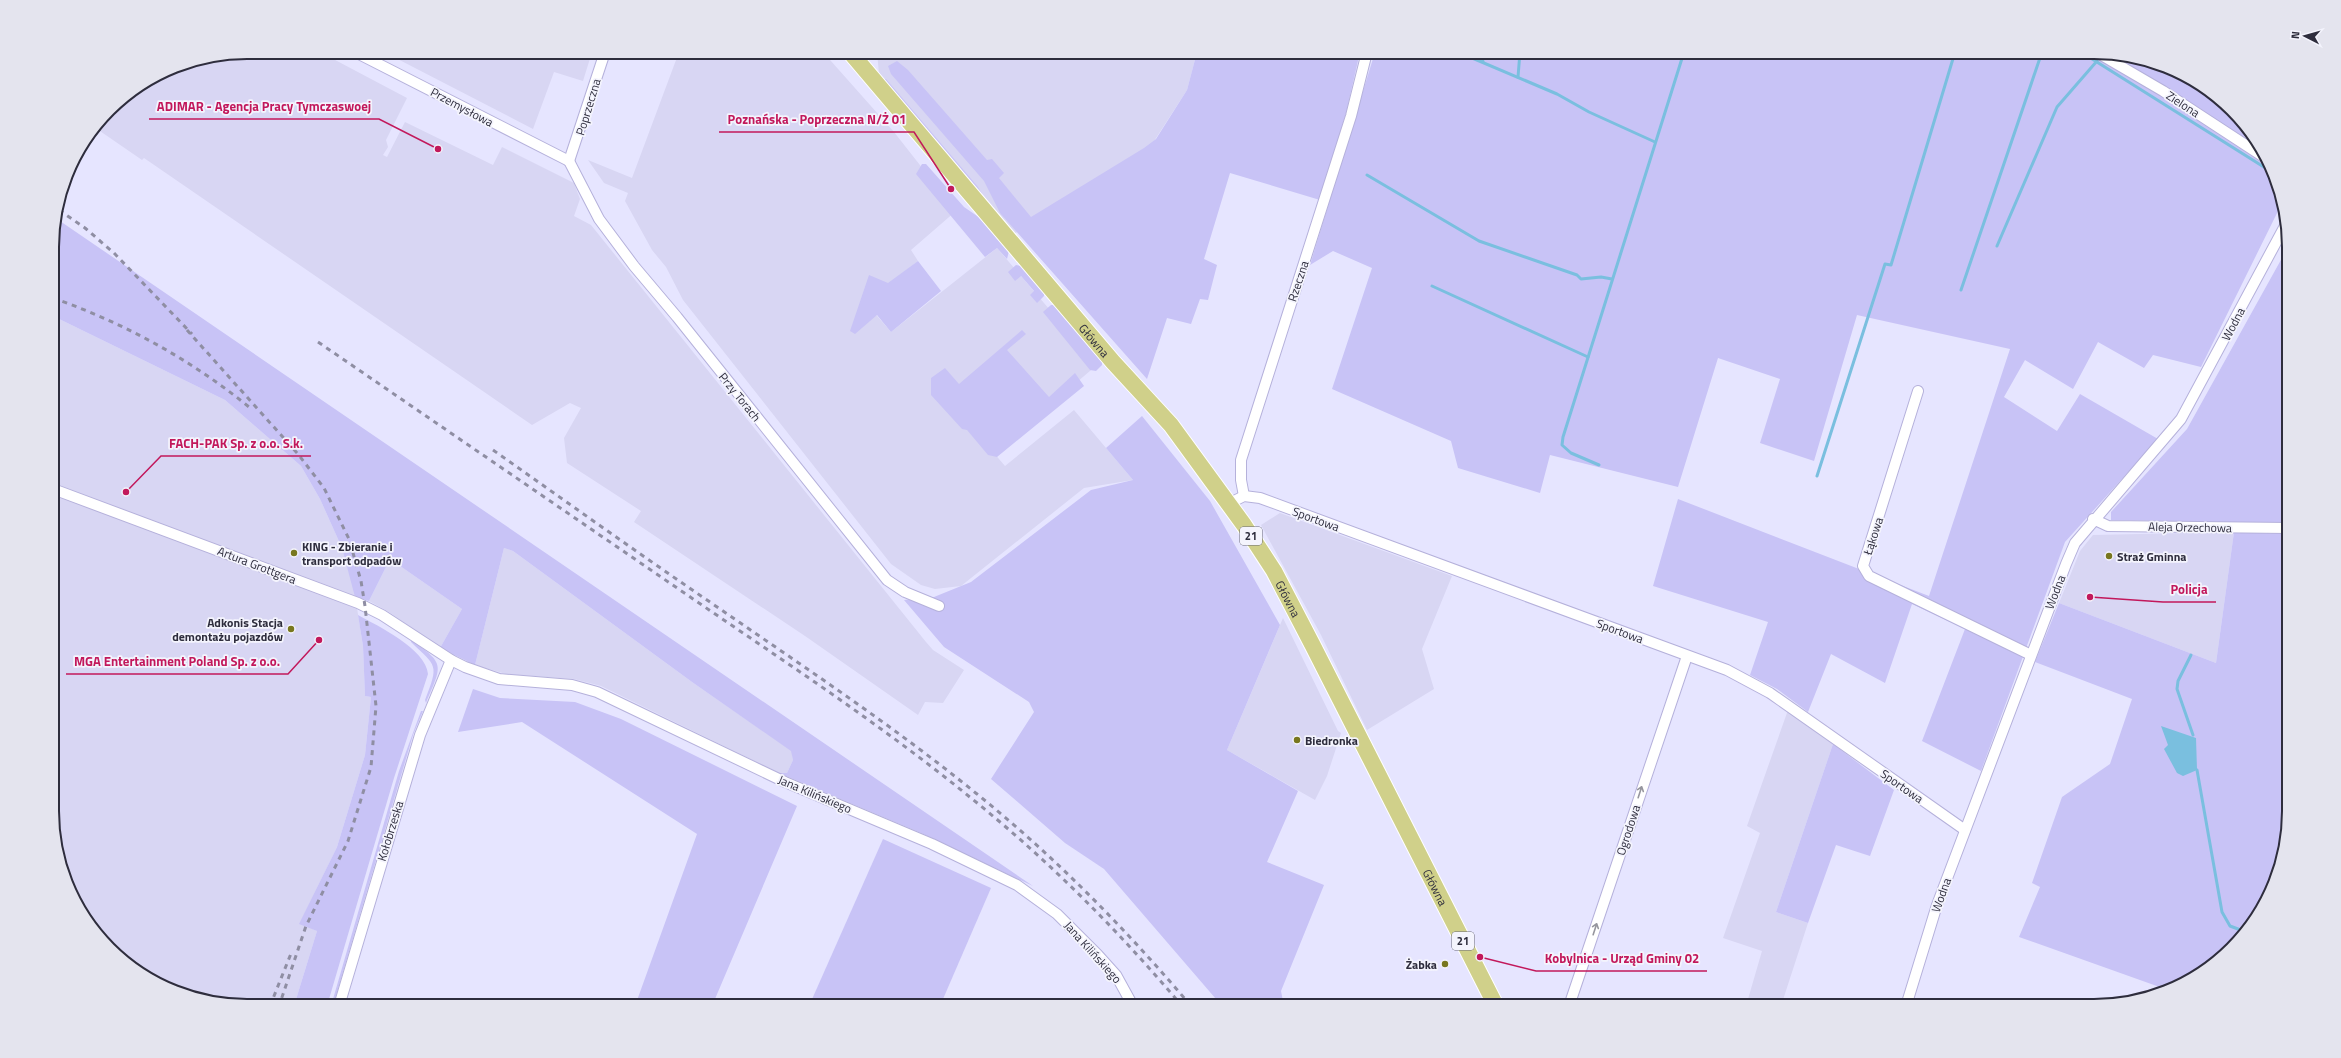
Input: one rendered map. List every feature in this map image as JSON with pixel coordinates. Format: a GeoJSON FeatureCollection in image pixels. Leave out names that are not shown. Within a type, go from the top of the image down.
{"type":"FeatureCollection","features":[{"type":"Feature","properties":{"kind":"main road","name":"Główna"},"geometry":{"type":"LineString","coordinates":[[856,59],[1113,362],[1237,499],[1492,999]]}},
{"type":"Feature","properties":{"kind":"street","name":"Przemysłowa"},"geometry":{"type":"LineString","coordinates":[[369,59],[569,162]]}},
{"type":"Feature","properties":{"kind":"street","name":"Poprzeczna"},"geometry":{"type":"LineString","coordinates":[[569,162],[603,59]]}},
{"type":"Feature","properties":{"kind":"street","name":"Rzeczna"},"geometry":{"type":"LineString","coordinates":[[1237,499],[1241,480],[1241,460],[1351,116],[1365,59]]}},
{"type":"Feature","properties":{"kind":"street","name":"Zielona"},"geometry":{"type":"LineString","coordinates":[[2109,59],[2163,91],[2256,152]]}},
{"type":"Feature","properties":{"kind":"street","name":"Przy Torach"},"geometry":{"type":"LineString","coordinates":[[569,162],[599,219],[634,266],[677,317],[887,580],[905,592],[939,606]]}},
{"type":"Feature","properties":{"kind":"street","name":"Wodna"},"geometry":{"type":"LineString","coordinates":[[1908,999],[1928,931],[1965,830],[2031,655],[2076,542],[2094,519],[2181,419],[2282,232]]}},
{"type":"Feature","properties":{"kind":"street","name":"Łąkowa"},"geometry":{"type":"LineString","coordinates":[[1918,391],[1863,566],[1869,576],[2031,655]]}},
{"type":"Feature","properties":{"kind":"street","name":"Artura Grottgera"},"geometry":{"type":"LineString","coordinates":[[59,491],[358,603],[400,626],[451,660]]}},
{"type":"Feature","properties":{"kind":"street","name":"Sportowa"},"geometry":{"type":"LineString","coordinates":[[1237,499],[1260,498],[1726,670],[1770,693],[1965,830]]}},
{"type":"Feature","properties":{"kind":"street","name":"Aleja Orzechowa"},"geometry":{"type":"LineString","coordinates":[[2094,519],[2108,526],[2282,528]]}},
{"type":"Feature","properties":{"kind":"street","name":"Ogrodowa"},"geometry":{"type":"LineString","coordinates":[[1571,999],[1687,656]]}},
{"type":"Feature","properties":{"kind":"street","name":"Jana Kilińskiego"},"geometry":{"type":"LineString","coordinates":[[451,660],[480,673],[499,679],[572,685],[597,692],[785,782],[894,827],[1001,877],[1045,903],[1072,927],[1116,975],[1129,999]]}},
{"type":"Feature","properties":{"kind":"street","name":"Kołobrzeska"},"geometry":{"type":"LineString","coordinates":[[341,999],[420,735],[451,660]]}},
{"type":"Feature","properties":{"kind":"shaded area"},"geometry":{"type":"Polygon","coordinates":[[[235,59],[333,59],[407,98],[386,140],[388,147],[383,155],[387,157],[405,122],[493,165],[502,147],[574,183],[580,199],[574,216],[591,225],[926,642],[933,650],[964,670],[943,703],[925,702],[918,715],[805,636],[634,522],[641,511],[567,463],[564,438],[581,408],[570,403],[532,425],[144,158],[142,160],[100,131],[123,106],[153,84],[164,78],[198,65],[235,59]]]}},
{"type":"Feature","properties":{"kind":"shaded area"},"geometry":{"type":"Polygon","coordinates":[[[398,59],[590,59],[583,81],[554,72],[533,129],[398,59]]]}},
{"type":"Feature","properties":{"kind":"shaded area"},"geometry":{"type":"Polygon","coordinates":[[[676,59],[829,59],[894,132],[956,211],[911,250],[918,261],[865,302],[891,332],[997,248],[1097,365],[1017,433],[957,410],[1005,466],[1074,410],[1133,480],[1084,488],[961,586],[935,589],[921,585],[891,564],[683,300],[666,267],[652,250],[625,201],[628,193],[604,183],[588,160],[632,178],[676,59]]]}},
{"type":"Feature","properties":{"kind":"shaded area"},"geometry":{"type":"Polygon","coordinates":[[[878,59],[1195,59],[1187,90],[1147,152],[1014,234],[879,74],[878,59]]]}},
{"type":"Feature","properties":{"kind":"shaded area"},"geometry":{"type":"Polygon","coordinates":[[[1195,59],[1358,59],[1346,113],[1320,200],[1230,173],[1204,259],[1217,265],[1208,300],[1200,299],[1191,324],[1167,318],[1147,379],[1000,213],[984,181],[891,74],[888,66],[897,61],[908,70],[987,160],[992,159],[1004,173],[999,178],[1031,217],[1144,148],[1156,139],[1187,90],[1195,59]]]}},
{"type":"Feature","properties":{"kind":"shaded area"},"geometry":{"type":"Polygon","coordinates":[[[1373,59],[2106,59],[2143,65],[2166,73],[2188,84],[2227,114],[2243,133],[2263,164],[2276,198],[2278,211],[2201,367],[2153,355],[2144,368],[2098,342],[2073,389],[2025,360],[2004,397],[2057,431],[2080,394],[2158,439],[2065,542],[1981,771],[1922,741],[1965,629],[1912,604],[1885,683],[1831,654],[1808,712],[1777,689],[1750,675],[1768,622],[1653,586],[1678,499],[1929,596],[2010,349],[1857,315],[1814,461],[1760,443],[1780,379],[1718,358],[1678,487],[1550,455],[1540,493],[1458,468],[1451,441],[1332,389],[1372,268],[1333,251],[1310,265],[1373,59]]]}},
{"type":"Feature","properties":{"kind":"shaded area"},"geometry":{"type":"Polygon","coordinates":[[[886,79],[978,187],[985,199],[882,80],[886,79]]]}},
{"type":"Feature","properties":{"kind":"shaded area"},"geometry":{"type":"Polygon","coordinates":[[[922,164],[926,164],[964,207],[980,218],[1009,251],[1007,259],[997,248],[985,257],[916,174],[922,164]]]}},
{"type":"Feature","properties":{"kind":"shaded area"},"geometry":{"type":"Polygon","coordinates":[[[61,222],[1033,886],[921,833],[779,773],[787,773],[793,760],[791,751],[692,682],[513,551],[504,548],[475,665],[440,648],[462,609],[390,559],[369,601],[355,597],[342,548],[320,499],[301,466],[225,400],[59,319],[59,235],[61,222]]]}},
{"type":"Feature","properties":{"kind":"shaded area"},"geometry":{"type":"Polygon","coordinates":[[[2282,258],[2282,523],[2111,520],[2111,512],[2187,429],[2282,258]]]}},
{"type":"Feature","properties":{"kind":"shaded area"},"geometry":{"type":"Polygon","coordinates":[[[918,261],[941,291],[891,332],[877,315],[855,334],[850,331],[869,275],[888,283],[918,261]]]}},
{"type":"Feature","properties":{"kind":"shaded area"},"geometry":{"type":"Polygon","coordinates":[[[1016,265],[1021,266],[1044,293],[1044,296],[1037,303],[1030,295],[1034,291],[1021,276],[1015,281],[1008,272],[1016,265]]]}},
{"type":"Feature","properties":{"kind":"shaded area"},"geometry":{"type":"Polygon","coordinates":[[[1051,305],[1055,305],[1102,360],[1102,365],[1096,371],[1090,370],[1043,312],[1051,305]]]}},
{"type":"Feature","properties":{"kind":"shaded area"},"geometry":{"type":"Polygon","coordinates":[[[59,319],[225,400],[301,466],[320,499],[342,548],[354,589],[363,646],[365,696],[371,697],[365,755],[337,847],[300,923],[317,931],[296,999],[235,999],[198,993],[175,985],[153,974],[123,952],[98,925],[84,905],[73,883],[65,860],[59,823],[59,319]]]}},
{"type":"Feature","properties":{"kind":"shaded area"},"geometry":{"type":"Polygon","coordinates":[[[1022,330],[1026,334],[1007,350],[1049,397],[1075,373],[1084,386],[997,457],[988,455],[967,430],[962,429],[931,395],[931,378],[945,368],[959,384],[1022,330]]]}},
{"type":"Feature","properties":{"kind":"shaded area"},"geometry":{"type":"Polygon","coordinates":[[[1142,416],[1210,501],[1280,625],[1227,750],[1298,791],[1267,862],[1324,885],[1281,991],[1283,999],[1216,999],[1104,869],[1065,843],[991,779],[1034,712],[1029,702],[944,647],[904,600],[934,597],[971,582],[1091,490],[1133,480],[1106,448],[1142,416]]]}},
{"type":"Feature","properties":{"kind":"shaded area"},"geometry":{"type":"Polygon","coordinates":[[[1280,513],[1452,576],[1422,649],[1434,689],[1367,730],[1321,635],[1261,525],[1280,513]]]}},
{"type":"Feature","properties":{"kind":"shaded area"},"geometry":{"type":"Polygon","coordinates":[[[2234,532],[2216,663],[2059,603],[2080,551],[2093,535],[2234,532]]]}},
{"type":"Feature","properties":{"kind":"shaded area"},"geometry":{"type":"Polygon","coordinates":[[[2234,532],[2282,534],[2282,823],[2276,860],[2268,883],[2257,905],[2243,925],[2227,944],[2208,960],[2188,974],[2160,987],[2019,937],[2040,887],[2032,883],[2062,797],[2110,764],[2132,699],[2035,662],[2059,603],[2216,663],[2234,532]]]}},
{"type":"Feature","properties":{"kind":"shaded area"},"geometry":{"type":"Polygon","coordinates":[[[504,548],[513,551],[692,682],[792,751],[793,760],[787,773],[779,773],[601,686],[574,679],[506,674],[475,665],[504,548]]]}},
{"type":"Feature","properties":{"kind":"shaded area"},"geometry":{"type":"Polygon","coordinates":[[[390,559],[462,609],[440,648],[389,612],[369,601],[390,559]]]}},
{"type":"Feature","properties":{"kind":"shaded area"},"geometry":{"type":"Polygon","coordinates":[[[358,615],[400,639],[410,647],[425,665],[428,674],[394,778],[329,999],[296,999],[317,931],[299,924],[337,847],[365,755],[371,697],[365,696],[363,646],[358,615]]]}},
{"type":"Feature","properties":{"kind":"shaded area"},"geometry":{"type":"Polygon","coordinates":[[[1283,618],[1338,731],[1341,733],[1327,776],[1315,800],[1227,750],[1283,618]]]}},
{"type":"Feature","properties":{"kind":"shaded area"},"geometry":{"type":"Polygon","coordinates":[[[411,640],[430,655],[438,666],[438,673],[426,703],[425,700],[434,672],[433,667],[431,662],[411,642],[411,640]]]}},
{"type":"Feature","properties":{"kind":"shaded area"},"geometry":{"type":"Polygon","coordinates":[[[473,689],[500,698],[575,702],[621,719],[797,806],[715,999],[638,999],[697,834],[522,722],[458,732],[473,689]]]}},
{"type":"Feature","properties":{"kind":"shaded area"},"geometry":{"type":"Polygon","coordinates":[[[1788,710],[1833,744],[1776,912],[1808,923],[1783,999],[1748,999],[1762,951],[1723,938],[1760,833],[1747,826],[1788,710]]]}},
{"type":"Feature","properties":{"kind":"shaded area"},"geometry":{"type":"Polygon","coordinates":[[[421,711],[423,711],[413,735],[335,999],[333,999],[399,771],[421,711]]]}},
{"type":"Feature","properties":{"kind":"shaded area"},"geometry":{"type":"Polygon","coordinates":[[[1833,744],[1894,790],[1870,856],[1836,845],[1808,923],[1776,912],[1833,744]]]}},
{"type":"Feature","properties":{"kind":"shaded area"},"geometry":{"type":"Polygon","coordinates":[[[883,839],[991,888],[943,999],[812,999],[883,839]]]}},
{"type":"Feature","properties":{"kind":"water"},"geometry":{"type":"Polygon","coordinates":[[[2161,726],[2196,738],[2197,770],[2183,776],[2177,773],[2164,749],[2168,745],[2161,726]]]}},
{"type":"Feature","properties":{"kind":"waterway"},"geometry":{"type":"LineString","coordinates":[[1474,59],[1557,94],[1589,112],[1655,142]]}},
{"type":"Feature","properties":{"kind":"waterway"},"geometry":{"type":"LineString","coordinates":[[1518,77],[1519,59]]}},
{"type":"Feature","properties":{"kind":"waterway"},"geometry":{"type":"LineString","coordinates":[[1599,465],[1571,453],[1562,445],[1563,437],[1682,59]]}},
{"type":"Feature","properties":{"kind":"waterway"},"geometry":{"type":"LineString","coordinates":[[1817,476],[1885,264],[1891,265],[1953,59]]}},
{"type":"Feature","properties":{"kind":"waterway"},"geometry":{"type":"LineString","coordinates":[[1961,290],[2040,59]]}},
{"type":"Feature","properties":{"kind":"waterway"},"geometry":{"type":"LineString","coordinates":[[2092,59],[2265,167]]}},
{"type":"Feature","properties":{"kind":"waterway"},"geometry":{"type":"LineString","coordinates":[[1997,246],[2057,107],[2097,61]]}},
{"type":"Feature","properties":{"kind":"waterway"},"geometry":{"type":"LineString","coordinates":[[1367,175],[1479,241],[1577,275],[1581,279],[1601,277],[1612,279]]}},
{"type":"Feature","properties":{"kind":"waterway"},"geometry":{"type":"LineString","coordinates":[[1432,286],[1588,357]]}},
{"type":"Feature","properties":{"kind":"waterway"},"geometry":{"type":"LineString","coordinates":[[2191,655],[2178,681],[2177,689],[2193,735]]}},
{"type":"Feature","properties":{"kind":"waterway"},"geometry":{"type":"LineString","coordinates":[[2197,770],[2222,912],[2230,926],[2239,930]]}},
{"type":"Feature","properties":{"kind":"railway"},"geometry":{"type":"LineString","coordinates":[[63,212],[85,228],[114,253],[192,334]]}},
{"type":"Feature","properties":{"kind":"railway"},"geometry":{"type":"LineString","coordinates":[[59,300],[105,319],[156,344],[203,373],[249,407]]}},
{"type":"Feature","properties":{"kind":"railway"},"geometry":{"type":"LineString","coordinates":[[187,330],[298,454],[324,488],[349,539],[361,581],[365,606],[376,706],[371,767],[348,841],[306,926],[281,999]]}},
{"type":"Feature","properties":{"kind":"railway"},"geometry":{"type":"LineString","coordinates":[[318,342],[803,674],[905,746],[1000,822],[1055,871],[1133,950],[1176,999]]}},
{"type":"Feature","properties":{"kind":"railway"},"geometry":{"type":"LineString","coordinates":[[493,450],[653,563],[844,694],[977,794],[1062,868],[1141,949],[1185,999]]}},
{"type":"Feature","properties":{"kind":"railway"},"geometry":{"type":"LineString","coordinates":[[273,999],[292,951]]}},
{"type":"Feature","properties":{"kind":"place","name":"ADIMAR - Agencja Pracy Tymczaswoej"},"geometry":{"type":"Point","coordinates":[438,149]}},
{"type":"Feature","properties":{"kind":"place","name":"Poznańska - Poprzeczna N/Ż 01"},"geometry":{"type":"Point","coordinates":[951,189]}},
{"type":"Feature","properties":{"kind":"place","name":"FACH-PAK Sp. z o.o. S.k."},"geometry":{"type":"Point","coordinates":[126,492]}},
{"type":"Feature","properties":{"kind":"place","name":"KING - Zbieranie i transport odpadów"},"geometry":{"type":"Point","coordinates":[294,553]}},
{"type":"Feature","properties":{"kind":"place","name":"Straż Gminna"},"geometry":{"type":"Point","coordinates":[2109,556]}},
{"type":"Feature","properties":{"kind":"place","name":"Policja"},"geometry":{"type":"Point","coordinates":[2090,597]}},
{"type":"Feature","properties":{"kind":"place","name":"Adkonis Stacja demontażu pojazdów"},"geometry":{"type":"Point","coordinates":[291,629]}},
{"type":"Feature","properties":{"kind":"place","name":"MGA Entertainment Poland Sp. z o.o."},"geometry":{"type":"Point","coordinates":[319,640]}},
{"type":"Feature","properties":{"kind":"place","name":"Biedronka"},"geometry":{"type":"Point","coordinates":[1297,740]}},
{"type":"Feature","properties":{"kind":"place","name":"Kobylnica - Urząd Gminy 02"},"geometry":{"type":"Point","coordinates":[1480,957]}},
{"type":"Feature","properties":{"kind":"place","name":"Żabka"},"geometry":{"type":"Point","coordinates":[1445,964]}}]}
